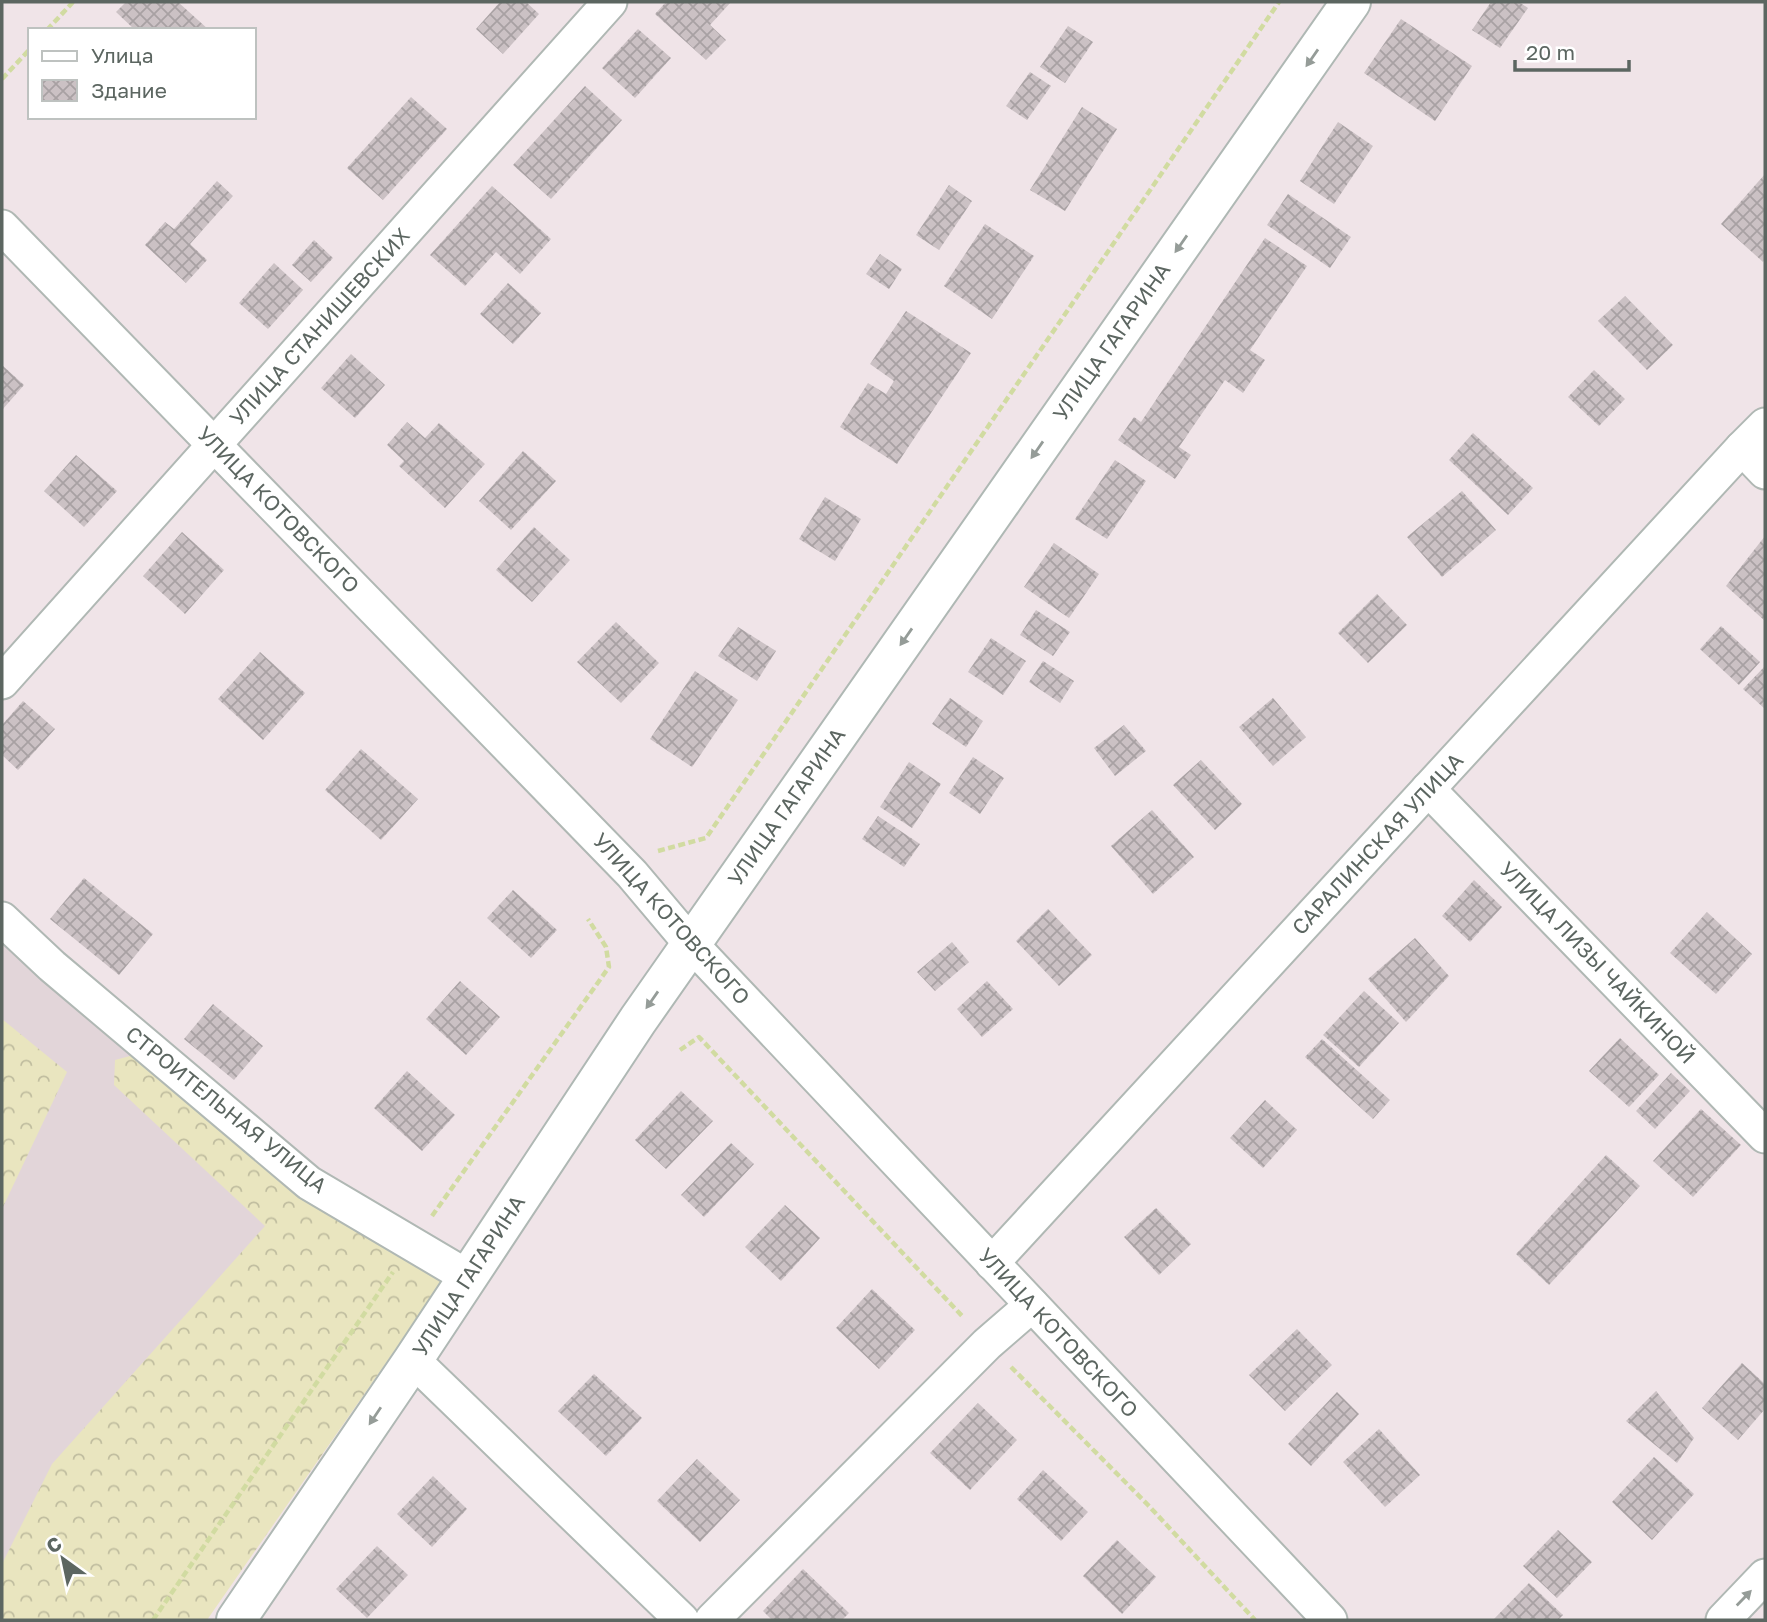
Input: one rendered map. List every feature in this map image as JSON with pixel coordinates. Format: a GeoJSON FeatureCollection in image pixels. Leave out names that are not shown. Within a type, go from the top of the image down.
{"type":"FeatureCollection","features":[{"type":"Feature","properties":{"kind":"street","name":"УЛИЦА СТАНИШЕВСКИХ"},"geometry":{"type":"LineString","coordinates":[[2,682],[610,2]]}},
{"type":"Feature","properties":{"kind":"street","name":"УЛИЦА ГАГАРИНА"},"geometry":{"type":"LineString","coordinates":[[236,1620],[413,1360],[638,1020],[1351,2]]}},
{"type":"Feature","properties":{"kind":"street","name":"УЛИЦА КОТОВСКОГО"},"geometry":{"type":"LineString","coordinates":[[2,227],[632,874],[691,944],[1330,1620]]}},
{"type":"Feature","properties":{"kind":"street"},"geometry":{"type":"LineString","coordinates":[[1754,437],[1765,472]]}},
{"type":"Feature","properties":{"kind":"street","name":"САРАЛИНСКАЯ УЛИЦА"},"geometry":{"type":"LineString","coordinates":[[992,1263],[1754,437]]}},
{"type":"Feature","properties":{"kind":"street","name":"УЛИЦА ЛИЗЫ ЧАЙКИНОЙ"},"geometry":{"type":"LineString","coordinates":[[1428,789],[1765,1136]]}},
{"type":"Feature","properties":{"kind":"street","name":"СТРОИТЕЛЬНАЯ УЛИЦА"},"geometry":{"type":"LineString","coordinates":[[2,919],[52,966],[309,1183],[468,1277]]}},
{"type":"Feature","properties":{"kind":"street"},"geometry":{"type":"LineString","coordinates":[[712,1620],[987,1344],[1032,1305]]}},
{"type":"Feature","properties":{"kind":"street"},"geometry":{"type":"LineString","coordinates":[[413,1360],[682,1620]]}},
{"type":"Feature","properties":{"kind":"street"},"geometry":{"type":"LineString","coordinates":[[1723,1620],[1765,1576]]}},
{"type":"Feature","properties":{"kind":"path"},"geometry":{"type":"LineString","coordinates":[[49,28],[73,2]]}},
{"type":"Feature","properties":{"kind":"path"},"geometry":{"type":"LineString","coordinates":[[654,852],[706,838],[1279,2]]}},
{"type":"Feature","properties":{"kind":"path"},"geometry":{"type":"LineString","coordinates":[[2,79],[28,51]]}},
{"type":"Feature","properties":{"kind":"shaded area"},"geometry":{"type":"Polygon","coordinates":[[[2,944],[359,1244],[2,1620],[2,944]]]}},
{"type":"Feature","properties":{"kind":"green space"},"geometry":{"type":"Polygon","coordinates":[[[2,1019],[67,1072],[2,1209],[2,1019]]]}},
{"type":"Feature","properties":{"kind":"green space"},"geometry":{"type":"Polygon","coordinates":[[[141,1053],[443,1281],[207,1620],[2,1620],[2,1564],[52,1464],[265,1226],[114,1085],[115,1060],[141,1053]]]}},
{"type":"Feature","properties":{"kind":"building"},"geometry":{"type":"Polygon","coordinates":[[[126,2],[178,2],[207,28],[133,28],[116,12],[126,2]]]}},
{"type":"Feature","properties":{"kind":"building"},"geometry":{"type":"Polygon","coordinates":[[[500,2],[526,2],[539,14],[503,54],[476,29],[500,2]]]}},
{"type":"Feature","properties":{"kind":"building"},"geometry":{"type":"Polygon","coordinates":[[[666,2],[731,2],[710,25],[726,40],[706,60],[655,14],[666,2]]]}},
{"type":"Feature","properties":{"kind":"building"},"geometry":{"type":"Polygon","coordinates":[[[1491,2],[1519,2],[1528,8],[1500,48],[1472,30],[1491,2]]]}},
{"type":"Feature","properties":{"kind":"building"},"geometry":{"type":"Polygon","coordinates":[[[1401,19],[1472,66],[1435,121],[1364,73],[1401,19]]]}},
{"type":"Feature","properties":{"kind":"building"},"geometry":{"type":"Polygon","coordinates":[[[1068,26],[1093,42],[1065,83],[1040,67],[1068,26]]]}},
{"type":"Feature","properties":{"kind":"building"},"geometry":{"type":"Polygon","coordinates":[[[638,29],[671,58],[635,98],[602,68],[638,29]]]}},
{"type":"Feature","properties":{"kind":"building"},"geometry":{"type":"Polygon","coordinates":[[[1030,72],[1051,86],[1027,120],[1006,106],[1030,72]]]}},
{"type":"Feature","properties":{"kind":"building"},"geometry":{"type":"Polygon","coordinates":[[[585,86],[622,120],[551,199],[513,165],[585,86]]]}},
{"type":"Feature","properties":{"kind":"building"},"geometry":{"type":"Polygon","coordinates":[[[411,97],[447,129],[383,200],[347,168],[411,97]]]}},
{"type":"Feature","properties":{"kind":"building"},"geometry":{"type":"Polygon","coordinates":[[[1082,107],[1117,129],[1065,211],[1030,190],[1082,107]]]}},
{"type":"Feature","properties":{"kind":"building"},"geometry":{"type":"Polygon","coordinates":[[[1338,122],[1373,146],[1334,204],[1300,181],[1338,122]]]}},
{"type":"Feature","properties":{"kind":"building"},"geometry":{"type":"Polygon","coordinates":[[[1765,174],[1765,259],[1763,262],[1721,224],[1765,174]]]}},
{"type":"Feature","properties":{"kind":"building"},"geometry":{"type":"Polygon","coordinates":[[[217,181],[233,196],[190,244],[207,260],[186,283],[145,245],[165,222],[174,229],[217,181]]]}},
{"type":"Feature","properties":{"kind":"building"},"geometry":{"type":"Polygon","coordinates":[[[949,185],[972,201],[939,250],[916,235],[949,185]]]}},
{"type":"Feature","properties":{"kind":"building"},"geometry":{"type":"Polygon","coordinates":[[[492,186],[551,239],[520,274],[496,252],[465,286],[430,255],[492,186]]]}},
{"type":"Feature","properties":{"kind":"building"},"geometry":{"type":"Polygon","coordinates":[[[1288,194],[1351,237],[1330,268],[1267,225],[1288,194]]]}},
{"type":"Feature","properties":{"kind":"building"},"geometry":{"type":"Polygon","coordinates":[[[985,224],[1034,256],[992,319],[944,286],[985,224]]]}},
{"type":"Feature","properties":{"kind":"building"},"geometry":{"type":"Polygon","coordinates":[[[1265,238],[1307,266],[1250,350],[1265,360],[1243,393],[1225,380],[1179,447],[1191,455],[1175,479],[1118,440],[1134,417],[1141,422],[1265,238]]]}},
{"type":"Feature","properties":{"kind":"building"},"geometry":{"type":"Polygon","coordinates":[[[314,240],[333,258],[311,282],[292,265],[314,240]]]}},
{"type":"Feature","properties":{"kind":"building"},"geometry":{"type":"Polygon","coordinates":[[[880,254],[902,269],[889,289],[866,274],[880,254]]]}},
{"type":"Feature","properties":{"kind":"building"},"geometry":{"type":"Polygon","coordinates":[[[274,263],[303,290],[268,329],[239,303],[274,263]]]}},
{"type":"Feature","properties":{"kind":"building"},"geometry":{"type":"Polygon","coordinates":[[[508,283],[541,313],[513,344],[480,314],[508,283]]]}},
{"type":"Feature","properties":{"kind":"building"},"geometry":{"type":"Polygon","coordinates":[[[1625,296],[1673,345],[1647,370],[1598,321],[1625,296]]]}},
{"type":"Feature","properties":{"kind":"building"},"geometry":{"type":"Polygon","coordinates":[[[906,311],[971,353],[897,464],[840,427],[868,383],[886,394],[894,381],[870,364],[906,311]]]}},
{"type":"Feature","properties":{"kind":"building"},"geometry":{"type":"Polygon","coordinates":[[[351,354],[385,385],[355,418],[321,388],[351,354]]]}},
{"type":"Feature","properties":{"kind":"building"},"geometry":{"type":"Polygon","coordinates":[[[2,365],[24,385],[2,410],[2,365]]]}},
{"type":"Feature","properties":{"kind":"building"},"geometry":{"type":"Polygon","coordinates":[[[1594,370],[1625,399],[1599,426],[1568,397],[1594,370]]]}},
{"type":"Feature","properties":{"kind":"building"},"geometry":{"type":"Polygon","coordinates":[[[407,422],[425,438],[439,423],[485,464],[445,508],[399,466],[404,461],[387,445],[407,422]]]}},
{"type":"Feature","properties":{"kind":"building"},"geometry":{"type":"Polygon","coordinates":[[[1473,433],[1533,488],[1508,515],[1449,460],[1473,433]]]}},
{"type":"Feature","properties":{"kind":"building"},"geometry":{"type":"Polygon","coordinates":[[[523,451],[556,481],[511,530],[479,501],[523,451]]]}},
{"type":"Feature","properties":{"kind":"building"},"geometry":{"type":"Polygon","coordinates":[[[76,455],[117,491],[84,527],[44,491],[76,455]]]}},
{"type":"Feature","properties":{"kind":"building"},"geometry":{"type":"Polygon","coordinates":[[[1115,460],[1146,481],[1107,539],[1075,519],[1115,460]]]}},
{"type":"Feature","properties":{"kind":"building"},"geometry":{"type":"Polygon","coordinates":[[[1462,491],[1496,530],[1442,577],[1407,537],[1462,491]]]}},
{"type":"Feature","properties":{"kind":"building"},"geometry":{"type":"Polygon","coordinates":[[[825,497],[861,519],[835,561],[799,539],[825,497]]]}},
{"type":"Feature","properties":{"kind":"building"},"geometry":{"type":"Polygon","coordinates":[[[534,527],[570,560],[532,602],[496,570],[534,527]]]}},
{"type":"Feature","properties":{"kind":"building"},"geometry":{"type":"Polygon","coordinates":[[[182,532],[224,570],[185,614],[143,576],[182,532]]]}},
{"type":"Feature","properties":{"kind":"building"},"geometry":{"type":"Polygon","coordinates":[[[1765,536],[1765,621],[1726,586],[1765,536]]]}},
{"type":"Feature","properties":{"kind":"building"},"geometry":{"type":"Polygon","coordinates":[[[1054,543],[1099,574],[1069,618],[1024,587],[1054,543]]]}},
{"type":"Feature","properties":{"kind":"building"},"geometry":{"type":"Polygon","coordinates":[[[1377,594],[1407,625],[1368,663],[1338,633],[1377,594]]]}},
{"type":"Feature","properties":{"kind":"building"},"geometry":{"type":"Polygon","coordinates":[[[1036,610],[1070,632],[1053,656],[1020,635],[1036,610]]]}},
{"type":"Feature","properties":{"kind":"building"},"geometry":{"type":"Polygon","coordinates":[[[616,622],[659,663],[621,703],[577,662],[616,622]]]}},
{"type":"Feature","properties":{"kind":"building"},"geometry":{"type":"Polygon","coordinates":[[[1721,626],[1760,662],[1739,685],[1700,649],[1721,626]]]}},
{"type":"Feature","properties":{"kind":"building"},"geometry":{"type":"Polygon","coordinates":[[[738,627],[776,651],[757,681],[718,656],[738,627]]]}},
{"type":"Feature","properties":{"kind":"building"},"geometry":{"type":"Polygon","coordinates":[[[991,638],[1026,661],[1003,695],[968,672],[991,638]]]}},
{"type":"Feature","properties":{"kind":"building"},"geometry":{"type":"Polygon","coordinates":[[[260,652],[305,693],[263,740],[218,699],[260,652]]]}},
{"type":"Feature","properties":{"kind":"building"},"geometry":{"type":"Polygon","coordinates":[[[1043,661],[1074,681],[1060,703],[1029,682],[1043,661]]]}},
{"type":"Feature","properties":{"kind":"building"},"geometry":{"type":"Polygon","coordinates":[[[1765,666],[1765,709],[1743,689],[1765,666]]]}},
{"type":"Feature","properties":{"kind":"building"},"geometry":{"type":"Polygon","coordinates":[[[695,671],[738,700],[692,767],[650,739],[695,671]]]}},
{"type":"Feature","properties":{"kind":"building"},"geometry":{"type":"Polygon","coordinates":[[[950,698],[983,721],[966,747],[932,724],[950,698]]]}},
{"type":"Feature","properties":{"kind":"building"},"geometry":{"type":"Polygon","coordinates":[[[1273,698],[1306,737],[1273,766],[1239,727],[1273,698]]]}},
{"type":"Feature","properties":{"kind":"building"},"geometry":{"type":"Polygon","coordinates":[[[23,701],[55,729],[18,770],[2,755],[2,725],[23,701]]]}},
{"type":"Feature","properties":{"kind":"building"},"geometry":{"type":"Polygon","coordinates":[[[1124,725],[1146,751],[1115,776],[1094,748],[1124,725]]]}},
{"type":"Feature","properties":{"kind":"building"},"geometry":{"type":"Polygon","coordinates":[[[361,749],[418,799],[381,840],[325,790],[361,749]]]}},
{"type":"Feature","properties":{"kind":"building"},"geometry":{"type":"Polygon","coordinates":[[[973,757],[1004,778],[980,814],[949,793],[973,757]]]}},
{"type":"Feature","properties":{"kind":"building"},"geometry":{"type":"Polygon","coordinates":[[[1201,760],[1242,804],[1215,830],[1173,785],[1201,760]]]}},
{"type":"Feature","properties":{"kind":"building"},"geometry":{"type":"Polygon","coordinates":[[[909,762],[941,784],[912,828],[880,807],[909,762]]]}},
{"type":"Feature","properties":{"kind":"building"},"geometry":{"type":"Polygon","coordinates":[[[1152,810],[1194,857],[1153,894],[1111,846],[1152,810]]]}},
{"type":"Feature","properties":{"kind":"building"},"geometry":{"type":"Polygon","coordinates":[[[878,816],[920,844],[904,867],[862,839],[878,816]]]}},
{"type":"Feature","properties":{"kind":"building"},"geometry":{"type":"Polygon","coordinates":[[[84,878],[153,934],[119,975],[50,919],[84,878]]]}},
{"type":"Feature","properties":{"kind":"building"},"geometry":{"type":"Polygon","coordinates":[[[1474,880],[1502,907],[1470,942],[1442,916],[1474,880]]]}},
{"type":"Feature","properties":{"kind":"building"},"geometry":{"type":"Polygon","coordinates":[[[513,890],[557,930],[531,958],[487,918],[513,890]]]}},
{"type":"Feature","properties":{"kind":"building"},"geometry":{"type":"Polygon","coordinates":[[[1048,909],[1092,955],[1059,986],[1016,941],[1048,909]]]}},
{"type":"Feature","properties":{"kind":"building"},"geometry":{"type":"Polygon","coordinates":[[[1707,912],[1752,954],[1716,994],[1670,953],[1707,912]]]}},
{"type":"Feature","properties":{"kind":"building"},"geometry":{"type":"Polygon","coordinates":[[[1415,938],[1449,976],[1406,1022],[1368,979],[1415,938]]]}},
{"type":"Feature","properties":{"kind":"building"},"geometry":{"type":"Polygon","coordinates":[[[952,942],[969,962],[935,991],[917,972],[952,942]]]}},
{"type":"Feature","properties":{"kind":"building"},"geometry":{"type":"Polygon","coordinates":[[[460,981],[500,1017],[466,1055],[426,1019],[460,981]]]}},
{"type":"Feature","properties":{"kind":"building"},"geometry":{"type":"Polygon","coordinates":[[[987,981],[1013,1009],[982,1037],[957,1009],[987,981]]]}},
{"type":"Feature","properties":{"kind":"building"},"geometry":{"type":"Polygon","coordinates":[[[1364,991],[1399,1023],[1359,1067],[1323,1035],[1364,991]]]}},
{"type":"Feature","properties":{"kind":"building"},"geometry":{"type":"Polygon","coordinates":[[[213,1004],[263,1046],[234,1080],[184,1039],[213,1004]]]}},
{"type":"Feature","properties":{"kind":"building"},"geometry":{"type":"Polygon","coordinates":[[[1620,1038],[1659,1075],[1629,1107],[1589,1071],[1620,1038]]]}},
{"type":"Feature","properties":{"kind":"building"},"geometry":{"type":"Polygon","coordinates":[[[1322,1039],[1390,1100],[1373,1119],[1305,1057],[1322,1039]]]}},
{"type":"Feature","properties":{"kind":"building"},"geometry":{"type":"Polygon","coordinates":[[[407,1071],[455,1115],[422,1151],[374,1108],[407,1071]]]}},
{"type":"Feature","properties":{"kind":"building"},"geometry":{"type":"Polygon","coordinates":[[[1671,1073],[1690,1091],[1655,1129],[1636,1111],[1671,1073]]]}},
{"type":"Feature","properties":{"kind":"building"},"geometry":{"type":"Polygon","coordinates":[[[681,1091],[713,1121],[666,1169],[635,1140],[681,1091]]]}},
{"type":"Feature","properties":{"kind":"building"},"geometry":{"type":"Polygon","coordinates":[[[1265,1100],[1297,1130],[1263,1168],[1230,1138],[1265,1100]]]}},
{"type":"Feature","properties":{"kind":"building"},"geometry":{"type":"Polygon","coordinates":[[[1701,1109],[1741,1145],[1693,1197],[1653,1161],[1701,1109]]]}},
{"type":"Feature","properties":{"kind":"building"},"geometry":{"type":"Polygon","coordinates":[[[731,1143],[754,1164],[704,1217],[681,1195],[731,1143]]]}},
{"type":"Feature","properties":{"kind":"building"},"geometry":{"type":"Polygon","coordinates":[[[1606,1155],[1640,1186],[1549,1285],[1516,1254],[1606,1155]]]}},
{"type":"Feature","properties":{"kind":"building"},"geometry":{"type":"Polygon","coordinates":[[[785,1205],[820,1238],[781,1281],[745,1247],[785,1205]]]}},
{"type":"Feature","properties":{"kind":"building"},"geometry":{"type":"Polygon","coordinates":[[[1156,1208],[1191,1244],[1159,1275],[1124,1237],[1156,1208]]]}},
{"type":"Feature","properties":{"kind":"building"},"geometry":{"type":"Polygon","coordinates":[[[872,1289],[915,1330],[879,1369],[836,1328],[872,1289]]]}},
{"type":"Feature","properties":{"kind":"building"},"geometry":{"type":"Polygon","coordinates":[[[1297,1329],[1332,1365],[1285,1411],[1249,1375],[1297,1329]]]}},
{"type":"Feature","properties":{"kind":"building"},"geometry":{"type":"Polygon","coordinates":[[[1742,1363],[1765,1384],[1765,1409],[1738,1440],[1702,1408],[1742,1363]]]}},
{"type":"Feature","properties":{"kind":"building"},"geometry":{"type":"Polygon","coordinates":[[[594,1374],[642,1418],[606,1456],[558,1411],[594,1374]]]}},
{"type":"Feature","properties":{"kind":"building"},"geometry":{"type":"Polygon","coordinates":[[[1656,1391],[1694,1438],[1677,1463],[1626,1421],[1656,1391]]]}},
{"type":"Feature","properties":{"kind":"building"},"geometry":{"type":"Polygon","coordinates":[[[1337,1392],[1359,1414],[1311,1466],[1288,1444],[1337,1392]]]}},
{"type":"Feature","properties":{"kind":"building"},"geometry":{"type":"Polygon","coordinates":[[[978,1403],[1017,1440],[970,1490],[930,1453],[978,1403]]]}},
{"type":"Feature","properties":{"kind":"building"},"geometry":{"type":"Polygon","coordinates":[[[1379,1429],[1420,1475],[1385,1507],[1343,1462],[1379,1429]]]}},
{"type":"Feature","properties":{"kind":"building"},"geometry":{"type":"Polygon","coordinates":[[[1654,1457],[1694,1494],[1652,1540],[1612,1502],[1654,1457]]]}},
{"type":"Feature","properties":{"kind":"building"},"geometry":{"type":"Polygon","coordinates":[[[697,1459],[740,1500],[700,1542],[657,1501],[697,1459]]]}},
{"type":"Feature","properties":{"kind":"building"},"geometry":{"type":"Polygon","coordinates":[[[1043,1470],[1088,1512],[1061,1541],[1017,1499],[1043,1470]]]}},
{"type":"Feature","properties":{"kind":"building"},"geometry":{"type":"Polygon","coordinates":[[[433,1476],[467,1509],[432,1547],[397,1514],[433,1476]]]}},
{"type":"Feature","properties":{"kind":"building"},"geometry":{"type":"Polygon","coordinates":[[[1558,1530],[1592,1562],[1557,1598],[1523,1566],[1558,1530]]]}},
{"type":"Feature","properties":{"kind":"building"},"geometry":{"type":"Polygon","coordinates":[[[1117,1540],[1156,1577],[1122,1614],[1083,1576],[1117,1540]]]}},
{"type":"Feature","properties":{"kind":"building"},"geometry":{"type":"Polygon","coordinates":[[[377,1546],[408,1575],[367,1618],[336,1589],[377,1546]]]}},
{"type":"Feature","properties":{"kind":"building"},"geometry":{"type":"Polygon","coordinates":[[[803,1569],[849,1613],[842,1620],[772,1620],[763,1611],[803,1569]]]}},
{"type":"Feature","properties":{"kind":"building"},"geometry":{"type":"Polygon","coordinates":[[[1529,1583],[1563,1615],[1558,1620],[1493,1620],[1529,1583]]]}}]}
